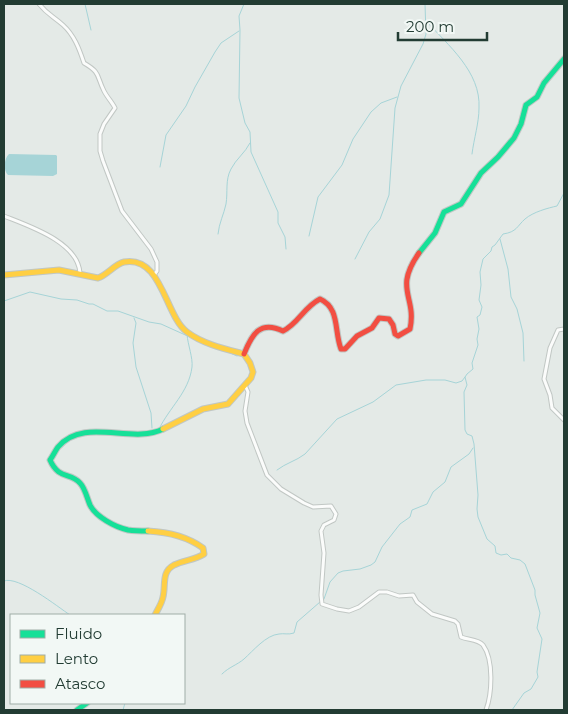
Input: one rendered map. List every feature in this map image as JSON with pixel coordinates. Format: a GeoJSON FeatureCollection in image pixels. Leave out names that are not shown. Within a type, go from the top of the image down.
{"type":"FeatureCollection","features":[{"type":"Feature","properties":{"kind":"street"},"geometry":{"type":"LineString","coordinates":[[39,4],[45,13],[63,25],[72,35],[82,52],[84,63],[95,69],[104,90],[115,108],[104,124],[100,134],[100,151],[122,211],[143,237],[157,262],[158,271],[154,275]]}},
{"type":"Feature","properties":{"kind":"street"},"geometry":{"type":"LineString","coordinates":[[244,354],[248,343],[260,330],[270,325],[286,331],[294,324],[303,310],[320,299],[329,302],[333,308],[336,332],[341,350],[345,349],[352,340],[364,331],[372,328],[379,318],[389,319],[395,334],[398,336],[410,329],[412,323],[406,294],[406,278],[414,260],[434,234],[444,212],[461,204],[481,173],[514,138],[521,124],[526,105],[538,97],[544,83],[564,59]]}},
{"type":"Feature","properties":{"kind":"street"},"geometry":{"type":"LineString","coordinates":[[4,216],[64,244],[74,256],[80,273]]}},
{"type":"Feature","properties":{"kind":"street"},"geometry":{"type":"LineString","coordinates":[[4,275],[59,270],[98,278],[104,276],[117,264],[123,262],[129,261],[146,267],[154,275],[176,319],[185,331],[209,343],[244,354],[250,363],[253,372],[251,378],[228,404],[219,408],[203,409],[154,434],[145,436],[97,431],[74,435],[57,447],[50,460],[51,464],[60,474],[80,482],[91,507],[108,521],[122,528],[159,532],[179,537],[196,543],[203,548],[204,554],[200,557],[177,564],[169,569],[163,581],[163,595],[155,614]]}},
{"type":"Feature","properties":{"kind":"street"},"geometry":{"type":"LineString","coordinates":[[564,330],[558,330],[555,335],[548,354],[544,378],[552,408],[564,420]]}},
{"type":"Feature","properties":{"kind":"street"},"geometry":{"type":"LineString","coordinates":[[245,385],[248,392],[245,411],[247,423],[267,475],[281,489],[304,503],[313,507],[331,506],[336,514],[334,520],[324,525],[321,531],[324,553],[322,604],[344,611],[353,610],[374,594],[384,591],[399,596],[413,595],[417,602],[432,614],[455,621],[458,624],[461,637],[482,644],[488,655],[490,662],[490,695],[486,710]]}},
{"type":"Feature","properties":{"kind":"water"},"geometry":{"type":"Polygon","coordinates":[[[9,154],[56,155],[57,174],[53,176],[8,175],[5,171],[5,165],[9,154]]]}},
{"type":"Feature","properties":{"kind":"waterway"},"geometry":{"type":"LineString","coordinates":[[85,4],[91,30]]}},
{"type":"Feature","properties":{"kind":"waterway"},"geometry":{"type":"LineString","coordinates":[[244,4],[239,16],[239,98],[245,123],[250,132],[251,152],[278,212],[278,223],[285,237],[286,249]]}},
{"type":"Feature","properties":{"kind":"waterway"},"geometry":{"type":"LineString","coordinates":[[355,259],[369,232],[380,219],[389,195],[395,108],[401,86],[423,44],[426,34],[425,4]]}},
{"type":"Feature","properties":{"kind":"waterway"},"geometry":{"type":"LineString","coordinates":[[426,21],[461,60],[475,83],[479,108],[472,154]]}},
{"type":"Feature","properties":{"kind":"waterway"},"geometry":{"type":"LineString","coordinates":[[160,167],[166,135],[186,106],[221,43],[239,31]]}},
{"type":"Feature","properties":{"kind":"waterway"},"geometry":{"type":"LineString","coordinates":[[309,236],[318,197],[342,165],[353,139],[371,112],[381,103],[397,97]]}},
{"type":"Feature","properties":{"kind":"waterway"},"geometry":{"type":"LineString","coordinates":[[218,234],[226,204],[229,173],[250,143]]}},
{"type":"Feature","properties":{"kind":"waterway"},"geometry":{"type":"LineString","coordinates":[[512,710],[524,693],[531,689],[538,677],[537,672],[542,639],[537,628],[540,613],[535,590],[525,564],[520,560],[511,558],[507,554],[501,555],[496,553],[495,546],[487,539],[478,517],[474,444],[472,436],[467,434],[465,430],[464,392],[467,385],[465,377],[473,369],[472,363],[478,345],[479,329],[477,317],[480,315],[482,307],[479,300],[480,272],[483,259],[503,234],[514,230],[532,214],[557,206],[564,193]]}},
{"type":"Feature","properties":{"kind":"waterway"},"geometry":{"type":"LineString","coordinates":[[500,239],[508,269],[511,297],[517,309],[523,333],[524,361]]}},
{"type":"Feature","properties":{"kind":"waterway"},"geometry":{"type":"LineString","coordinates":[[4,301],[30,292],[61,299],[77,300],[93,304],[107,311],[118,311],[149,322],[161,324],[192,338]]}},
{"type":"Feature","properties":{"kind":"waterway"},"geometry":{"type":"LineString","coordinates":[[134,318],[136,323],[133,343],[136,367],[151,413],[152,428]]}},
{"type":"Feature","properties":{"kind":"waterway"},"geometry":{"type":"LineString","coordinates":[[159,429],[183,392],[190,376],[192,363],[187,335]]}},
{"type":"Feature","properties":{"kind":"waterway"},"geometry":{"type":"LineString","coordinates":[[226,351],[237,356]]}},
{"type":"Feature","properties":{"kind":"waterway"},"geometry":{"type":"LineString","coordinates":[[277,470],[305,454],[337,419],[373,402],[396,385],[426,380],[445,380],[456,383],[462,381],[465,377]]}},
{"type":"Feature","properties":{"kind":"waterway"},"geometry":{"type":"LineString","coordinates":[[324,599],[330,582],[338,573],[360,569],[375,562],[382,547],[400,524],[410,517],[412,510],[427,504],[433,492],[445,482],[451,467],[469,454],[473,448]]}},
{"type":"Feature","properties":{"kind":"waterway"},"geometry":{"type":"LineString","coordinates":[[4,581],[10,580],[28,587],[69,614]]}},
{"type":"Feature","properties":{"kind":"waterway"},"geometry":{"type":"LineString","coordinates":[[222,674],[241,661],[269,637],[294,633],[297,622],[320,602]]}},
{"type":"Feature","properties":{"kind":"waterway"},"geometry":{"type":"LineString","coordinates":[[123,710],[125,704]]}},
{"type":"Feature","properties":{"kind":"traffic: fast"},"geometry":{"type":"LineString","coordinates":[[419,253],[435,233],[444,212],[461,204],[481,173],[514,138],[521,124],[526,105],[537,97],[544,83],[564,59]]}},
{"type":"Feature","properties":{"kind":"traffic: fast"},"geometry":{"type":"LineString","coordinates":[[148,531],[123,529],[101,517],[90,505],[85,490],[80,483],[57,470],[50,460],[58,447],[69,438],[81,433],[137,434],[151,433],[163,429]]}},
{"type":"Feature","properties":{"kind":"traffic: fast"},"geometry":{"type":"LineString","coordinates":[[77,710],[86,704]]}},
{"type":"Feature","properties":{"kind":"traffic: slow"},"geometry":{"type":"LineString","coordinates":[[4,275],[59,270],[98,278],[121,263],[137,262],[147,268],[155,277],[173,313],[187,332],[207,343],[244,354],[253,372],[251,378],[228,404],[203,409],[163,429]]}},
{"type":"Feature","properties":{"kind":"traffic: slow"},"geometry":{"type":"LineString","coordinates":[[148,531],[184,538],[203,548],[204,554],[178,563],[167,571],[161,604],[156,614]]}},
{"type":"Feature","properties":{"kind":"traffic: jam"},"geometry":{"type":"LineString","coordinates":[[244,354],[250,340],[258,331],[268,327],[283,331],[293,324],[314,302],[320,299],[331,308],[334,314],[341,349],[345,349],[357,336],[372,328],[379,318],[389,319],[395,334],[398,336],[410,329],[411,308],[407,293],[408,276],[411,266],[419,253]]}}]}
